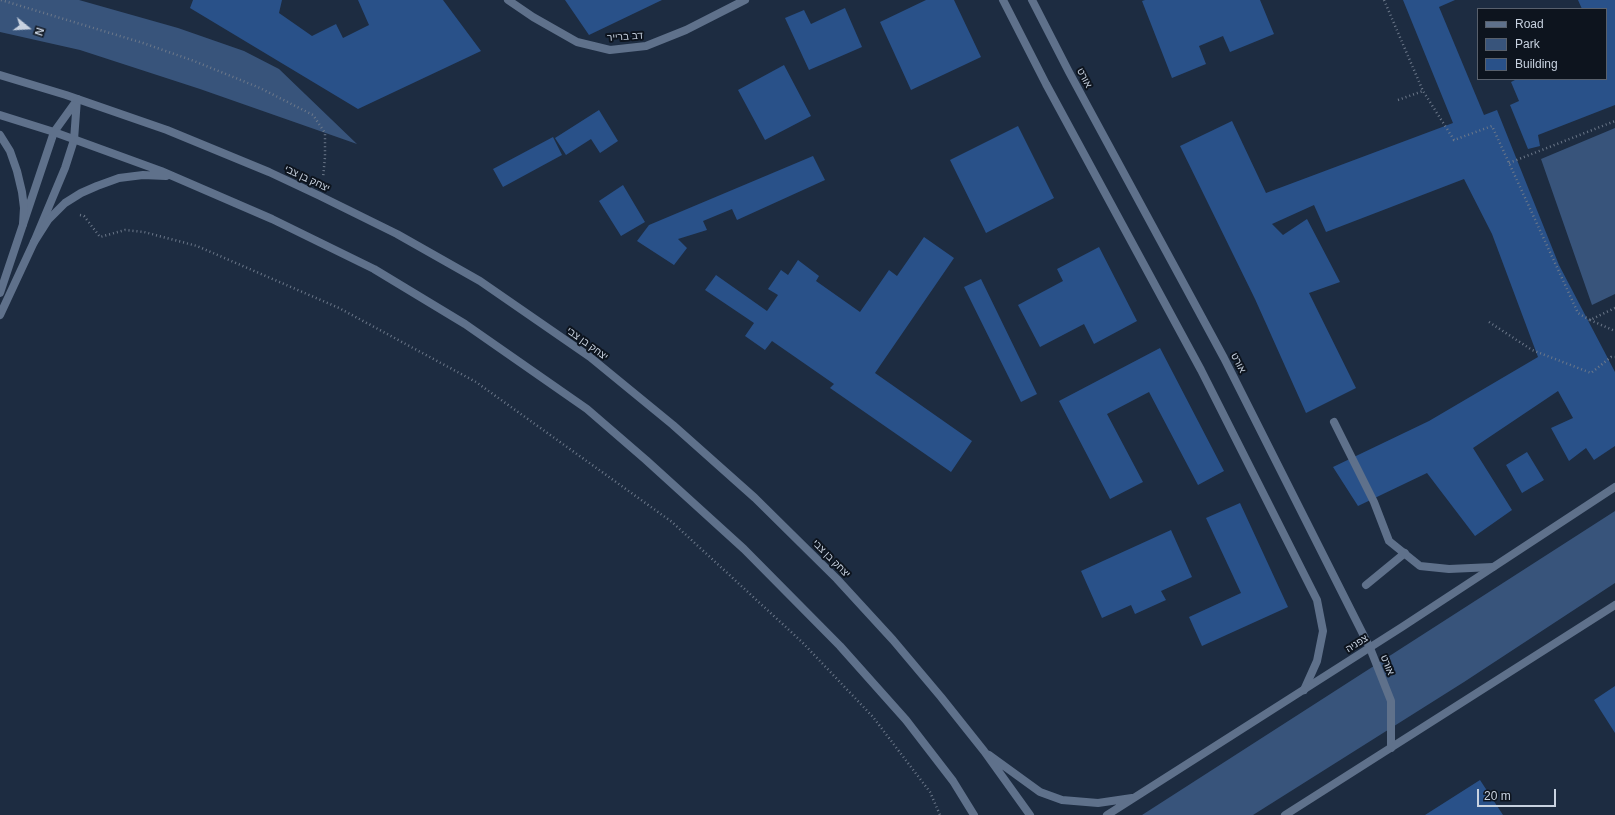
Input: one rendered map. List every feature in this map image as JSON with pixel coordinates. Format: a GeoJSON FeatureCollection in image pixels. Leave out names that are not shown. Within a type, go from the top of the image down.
{"type":"FeatureCollection","features":[{"type":"Feature","properties":{"kind":"street","name":"דב ברייר"},"geometry":{"type":"LineString","coordinates":[[508,0],[533,17],[577,42],[610,50],[646,46],[686,30],[745,0]]}},
{"type":"Feature","properties":{"kind":"street"},"geometry":{"type":"LineString","coordinates":[[1003,0],[1046,84],[1200,370],[1317,600],[1323,631],[1317,661],[1304,690]]}},
{"type":"Feature","properties":{"kind":"street","name":"אורט"},"geometry":{"type":"LineString","coordinates":[[1032,0],[1069,72],[1224,358],[1370,648],[1391,701],[1391,748]]}},
{"type":"Feature","properties":{"kind":"street","name":"יצחק בן צבי"},"geometry":{"type":"LineString","coordinates":[[0,75],[77,99],[167,130],[269,172],[390,230],[480,282],[590,357],[673,425],[755,498],[837,579],[893,640],[984,751],[1030,815]]}},
{"type":"Feature","properties":{"kind":"street"},"geometry":{"type":"LineString","coordinates":[[0,293],[54,132],[77,99]]}},
{"type":"Feature","properties":{"kind":"street"},"geometry":{"type":"LineString","coordinates":[[0,315],[34,242],[65,168],[74,140],[77,99]]}},
{"type":"Feature","properties":{"kind":"street"},"geometry":{"type":"LineString","coordinates":[[0,116],[54,132],[178,178],[272,219],[374,269],[465,324],[587,409],[646,460],[744,549],[840,646],[906,720],[954,781],[974,815]]}},
{"type":"Feature","properties":{"kind":"street"},"geometry":{"type":"LineString","coordinates":[[0,136],[10,151],[17,171],[24,208],[23,224]]}},
{"type":"Feature","properties":{"kind":"street"},"geometry":{"type":"LineString","coordinates":[[34,242],[48,220],[65,203],[97,186],[119,178],[143,175],[162,175],[178,178]]}},
{"type":"Feature","properties":{"kind":"street"},"geometry":{"type":"LineString","coordinates":[[1334,422],[1374,502],[1390,541],[1420,566],[1449,569],[1493,568]]}},
{"type":"Feature","properties":{"kind":"street","name":"צפניה"},"geometry":{"type":"LineString","coordinates":[[1107,815],[1370,648],[1615,487]]}},
{"type":"Feature","properties":{"kind":"street"},"geometry":{"type":"LineString","coordinates":[[1366,585],[1405,553]]}},
{"type":"Feature","properties":{"kind":"street"},"geometry":{"type":"LineString","coordinates":[[1285,815],[1615,605]]}},
{"type":"Feature","properties":{"kind":"street"},"geometry":{"type":"LineString","coordinates":[[984,751],[1040,792],[1062,800],[1098,803],[1134,797]]}},
{"type":"Feature","properties":{"kind":"path"},"geometry":{"type":"LineString","coordinates":[[1,0],[143,43],[194,61],[260,88],[313,116],[325,133],[323,183]]}},
{"type":"Feature","properties":{"kind":"path"},"geometry":{"type":"LineString","coordinates":[[1384,0],[1423,91],[1454,140],[1492,126],[1578,313],[1615,331]]}},
{"type":"Feature","properties":{"kind":"path"},"geometry":{"type":"LineString","coordinates":[[1398,100],[1423,91]]}},
{"type":"Feature","properties":{"kind":"path"},"geometry":{"type":"LineString","coordinates":[[1509,163],[1615,121]]}},
{"type":"Feature","properties":{"kind":"path"},"geometry":{"type":"LineString","coordinates":[[144,232],[196,246],[339,308],[476,382],[672,522],[802,642],[873,717],[930,792],[940,815]]}},
{"type":"Feature","properties":{"kind":"path"},"geometry":{"type":"LineString","coordinates":[[1590,320],[1615,308]]}},
{"type":"Feature","properties":{"kind":"path"},"geometry":{"type":"LineString","coordinates":[[1489,322],[1532,350],[1592,373],[1611,357],[1615,357]]}},
{"type":"Feature","properties":{"kind":"green space"},"geometry":{"type":"Polygon","coordinates":[[[0,0],[79,0],[178,28],[244,51],[279,69],[357,144],[200,89],[80,50],[0,32],[0,0]]]}},
{"type":"Feature","properties":{"kind":"green space"},"geometry":{"type":"Polygon","coordinates":[[[1615,128],[1615,294],[1592,305],[1541,159],[1615,128]]]}},
{"type":"Feature","properties":{"kind":"green space"},"geometry":{"type":"Polygon","coordinates":[[[1615,511],[1615,583],[1464,682],[1253,815],[1142,815],[1615,511]]]}},
{"type":"Feature","properties":{"kind":"building"},"geometry":{"type":"Polygon","coordinates":[[[193,0],[282,0],[279,13],[312,36],[336,24],[343,38],[369,25],[358,0],[443,0],[481,51],[358,109],[190,8],[193,0]]]}},
{"type":"Feature","properties":{"kind":"building"},"geometry":{"type":"Polygon","coordinates":[[[565,0],[662,0],[589,35],[565,0]]]}},
{"type":"Feature","properties":{"kind":"building"},"geometry":{"type":"Polygon","coordinates":[[[926,0],[954,0],[981,57],[911,90],[880,22],[926,0]]]}},
{"type":"Feature","properties":{"kind":"building"},"geometry":{"type":"Polygon","coordinates":[[[1260,0],[1274,34],[1230,52],[1223,36],[1199,46],[1206,64],[1172,78],[1142,1],[1260,0]]]}},
{"type":"Feature","properties":{"kind":"building"},"geometry":{"type":"Polygon","coordinates":[[[1403,0],[1455,0],[1439,7],[1484,115],[1497,110],[1559,265],[1615,372],[1615,446],[1594,460],[1586,448],[1569,461],[1551,428],[1573,418],[1558,391],[1473,448],[1512,510],[1475,536],[1427,473],[1358,506],[1333,467],[1429,421],[1538,357],[1492,234],[1464,179],[1326,232],[1314,205],[1272,224],[1283,235],[1307,219],[1340,282],[1309,293],[1356,388],[1306,413],[1255,299],[1180,146],[1232,121],[1266,193],[1453,123],[1403,0]]]}},
{"type":"Feature","properties":{"kind":"building"},"geometry":{"type":"Polygon","coordinates":[[[1578,0],[1615,0],[1615,105],[1538,135],[1540,146],[1528,149],[1510,105],[1519,101],[1511,82],[1515,80],[1607,80],[1607,8],[1582,8],[1578,0]]]}},
{"type":"Feature","properties":{"kind":"building"},"geometry":{"type":"Polygon","coordinates":[[[845,8],[862,47],[809,70],[785,18],[804,10],[811,24],[845,8]]]}},
{"type":"Feature","properties":{"kind":"building"},"geometry":{"type":"Polygon","coordinates":[[[784,65],[811,116],[765,140],[738,90],[784,65]]]}},
{"type":"Feature","properties":{"kind":"building"},"geometry":{"type":"Polygon","coordinates":[[[599,110],[618,141],[600,153],[591,139],[566,155],[555,138],[599,110]]]}},
{"type":"Feature","properties":{"kind":"building"},"geometry":{"type":"Polygon","coordinates":[[[1018,126],[1054,198],[986,233],[950,160],[1018,126]]]}},
{"type":"Feature","properties":{"kind":"building"},"geometry":{"type":"Polygon","coordinates":[[[553,137],[562,155],[503,187],[493,169],[553,137]]]}},
{"type":"Feature","properties":{"kind":"building"},"geometry":{"type":"Polygon","coordinates":[[[813,156],[825,180],[737,220],[732,209],[703,221],[707,230],[678,239],[687,248],[674,265],[637,241],[649,225],[813,156]]]}},
{"type":"Feature","properties":{"kind":"building"},"geometry":{"type":"Polygon","coordinates":[[[623,185],[645,222],[621,236],[599,201],[623,185]]]}},
{"type":"Feature","properties":{"kind":"building"},"geometry":{"type":"Polygon","coordinates":[[[924,237],[954,258],[875,373],[972,441],[951,472],[830,388],[834,384],[772,341],[765,350],[745,336],[754,323],[705,290],[716,275],[767,311],[778,295],[768,289],[781,270],[788,275],[798,260],[819,276],[816,281],[860,312],[889,270],[897,276],[924,237]]]}},
{"type":"Feature","properties":{"kind":"building"},"geometry":{"type":"Polygon","coordinates":[[[1099,247],[1137,321],[1094,344],[1084,324],[1040,347],[1018,305],[1063,281],[1057,269],[1099,247]]]}},
{"type":"Feature","properties":{"kind":"building"},"geometry":{"type":"Polygon","coordinates":[[[981,279],[1037,394],[1021,402],[964,287],[981,279]]]}},
{"type":"Feature","properties":{"kind":"building"},"geometry":{"type":"Polygon","coordinates":[[[1160,348],[1224,471],[1198,485],[1149,392],[1107,414],[1143,482],[1110,499],[1059,401],[1160,348]]]}},
{"type":"Feature","properties":{"kind":"building"},"geometry":{"type":"Polygon","coordinates":[[[1527,452],[1544,480],[1522,493],[1506,465],[1527,452]]]}},
{"type":"Feature","properties":{"kind":"building"},"geometry":{"type":"Polygon","coordinates":[[[1240,503],[1288,607],[1202,646],[1189,617],[1241,593],[1206,518],[1240,503]]]}},
{"type":"Feature","properties":{"kind":"building"},"geometry":{"type":"Polygon","coordinates":[[[1171,530],[1192,577],[1161,591],[1166,600],[1135,614],[1131,605],[1102,618],[1081,571],[1171,530]]]}},
{"type":"Feature","properties":{"kind":"building"},"geometry":{"type":"Polygon","coordinates":[[[1615,686],[1615,733],[1594,700],[1615,686]]]}},
{"type":"Feature","properties":{"kind":"building"},"geometry":{"type":"Polygon","coordinates":[[[1480,780],[1503,815],[1425,815],[1480,780]]]}}]}
